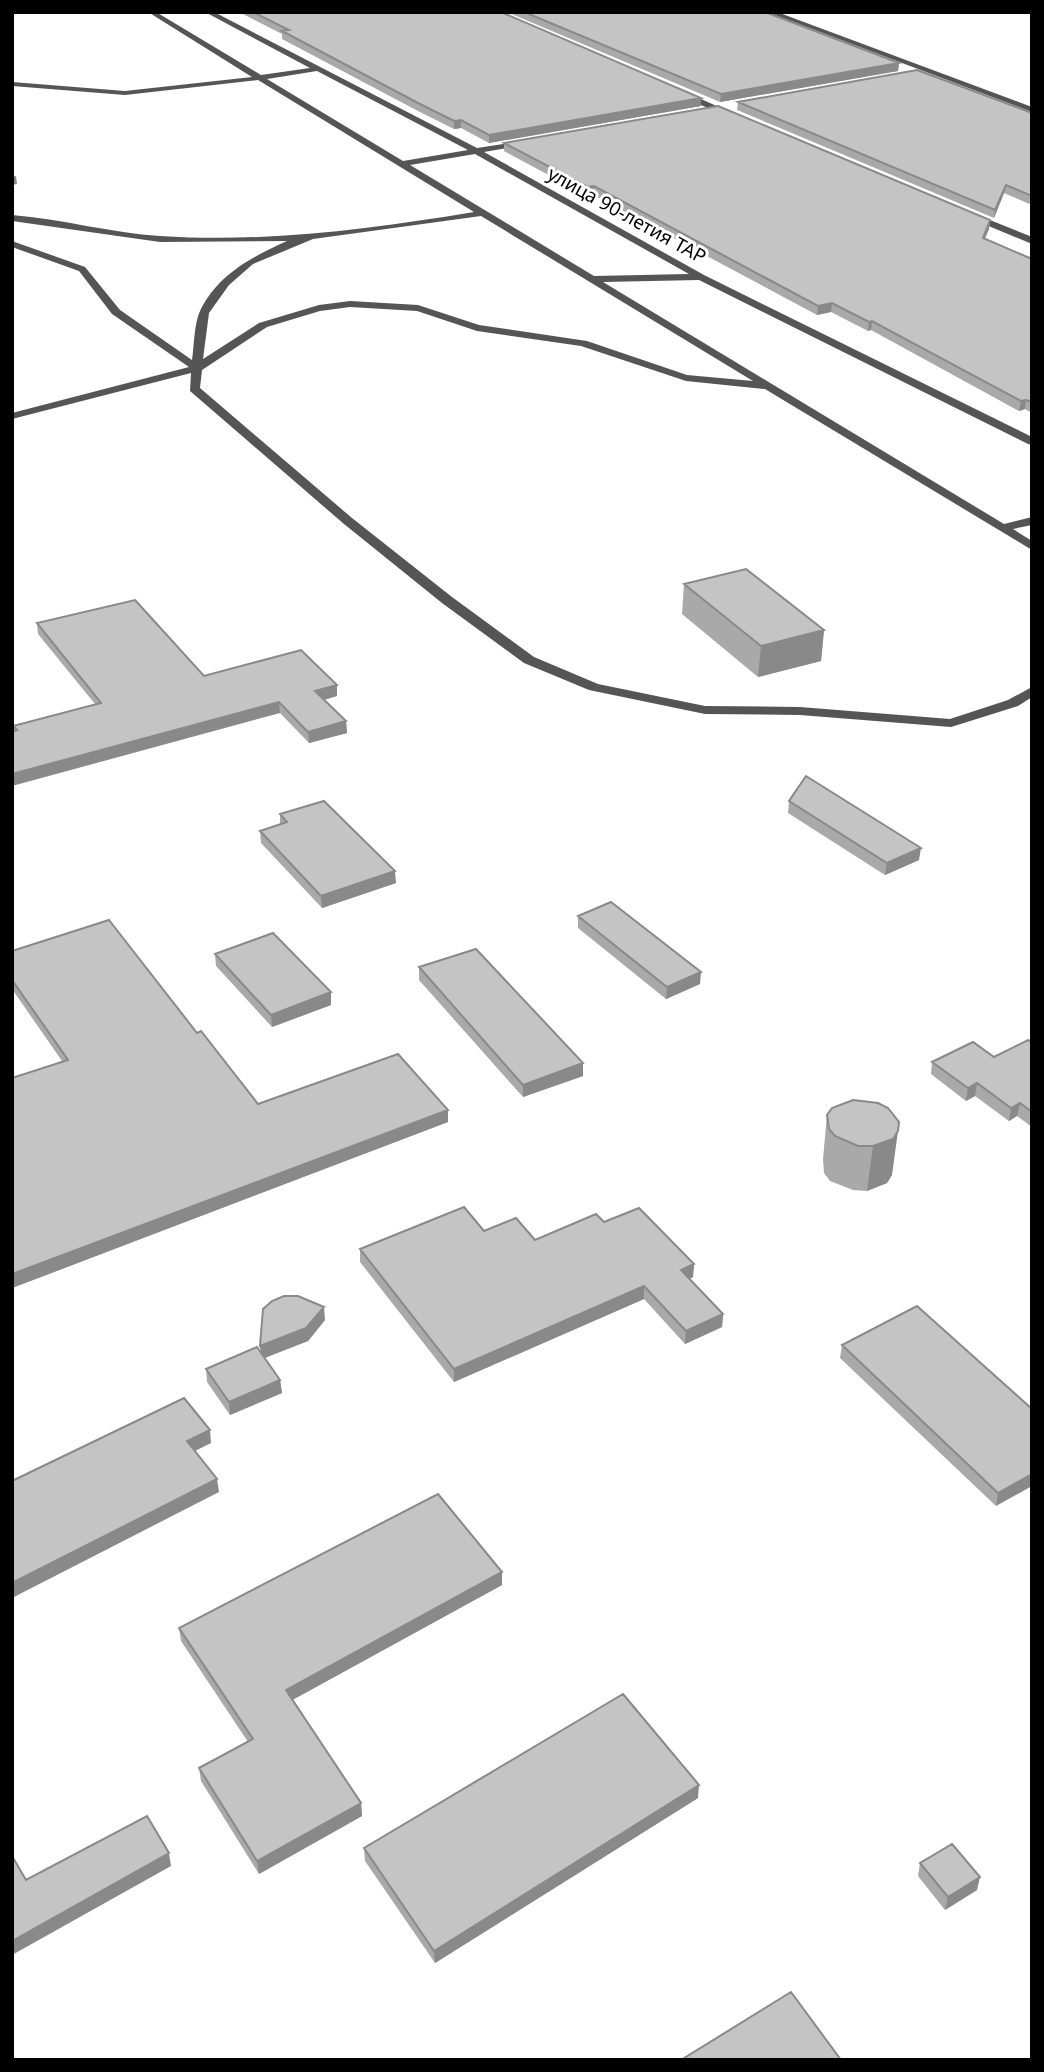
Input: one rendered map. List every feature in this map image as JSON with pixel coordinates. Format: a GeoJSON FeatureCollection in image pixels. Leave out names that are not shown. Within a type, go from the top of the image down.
{"type":"FeatureCollection","features":[{"type":"Feature","properties":{"kind":"street"},"geometry":{"type":"LineString","coordinates":[[151,12],[1032,545]]}},
{"type":"Feature","properties":{"kind":"street","name":"улица 90-летия ТАР"},"geometry":{"type":"LineString","coordinates":[[208,12],[476,151],[701,276],[1032,442]]}},
{"type":"Feature","properties":{"kind":"street"},"geometry":{"type":"LineString","coordinates":[[770,12],[1032,110]]}},
{"type":"Feature","properties":{"kind":"street"},"geometry":{"type":"LineString","coordinates":[[12,84],[125,93],[317,69]]}},
{"type":"Feature","properties":{"kind":"street"},"geometry":{"type":"LineString","coordinates":[[901,75],[928,71]]}},
{"type":"Feature","properties":{"kind":"street"},"geometry":{"type":"LineString","coordinates":[[668,88],[744,120]]}},
{"type":"Feature","properties":{"kind":"street"},"geometry":{"type":"LineString","coordinates":[[705,111],[732,107]]}},
{"type":"Feature","properties":{"kind":"street"},"geometry":{"type":"LineString","coordinates":[[402,164],[543,139]]}},
{"type":"Feature","properties":{"kind":"street"},"geometry":{"type":"LineString","coordinates":[[957,210],[1032,241]]}},
{"type":"Feature","properties":{"kind":"street"},"geometry":{"type":"LineString","coordinates":[[12,218],[161,239],[316,236],[383,230],[484,213]]}},
{"type":"Feature","properties":{"kind":"street"},"geometry":{"type":"LineString","coordinates":[[316,236],[293,242],[250,262],[225,283],[204,313],[194,388],[348,521],[529,660],[594,687],[705,710],[800,711],[951,723],[1013,703],[1032,691]]}},
{"type":"Feature","properties":{"kind":"street"},"geometry":{"type":"LineString","coordinates":[[12,244],[82,269],[116,312],[197,368]]}},
{"type":"Feature","properties":{"kind":"street"},"geometry":{"type":"LineString","coordinates":[[592,279],[701,276]]}},
{"type":"Feature","properties":{"kind":"street"},"geometry":{"type":"LineString","coordinates":[[12,416],[197,368],[263,325],[289,316],[349,304],[418,308],[477,328],[583,343],[685,378],[769,386]]}},
{"type":"Feature","properties":{"kind":"street"},"geometry":{"type":"LineString","coordinates":[[1003,528],[1032,522]]}},
{"type":"Feature","properties":{"kind":"building"},"geometry":{"type":"Polygon","coordinates":[[[253,12],[501,12],[701,98],[489,135],[461,120],[454,121],[418,103],[282,31],[289,30],[253,12]]]}},
{"type":"Feature","properties":{"kind":"building"},"geometry":{"type":"Polygon","coordinates":[[[524,12],[765,12],[899,63],[721,94],[524,12]]]}},
{"type":"Feature","properties":{"kind":"building"},"geometry":{"type":"Polygon","coordinates":[[[917,70],[1032,113],[1032,196],[1006,185],[995,210],[738,102],[917,70]]]}},
{"type":"Feature","properties":{"kind":"building"},"geometry":{"type":"Polygon","coordinates":[[[718,106],[990,220],[983,238],[1032,259],[1032,402],[1021,401],[872,321],[869,322],[832,303],[818,306],[594,186],[588,187],[504,143],[718,106]]]}},
{"type":"Feature","properties":{"kind":"building"},"geometry":{"type":"Polygon","coordinates":[[[746,569],[824,630],[761,646],[684,584],[746,569]]]}},
{"type":"Feature","properties":{"kind":"building"},"geometry":{"type":"Polygon","coordinates":[[[135,600],[204,676],[301,650],[337,685],[315,691],[346,721],[308,732],[279,702],[12,774],[12,732],[17,730],[13,726],[101,703],[37,623],[135,600]]]}},
{"type":"Feature","properties":{"kind":"building"},"geometry":{"type":"Polygon","coordinates":[[[806,776],[921,848],[887,863],[789,801],[806,776]]]}},
{"type":"Feature","properties":{"kind":"building"},"geometry":{"type":"Polygon","coordinates":[[[324,801],[395,871],[321,896],[260,831],[287,822],[280,814],[324,801]]]}},
{"type":"Feature","properties":{"kind":"building"},"geometry":{"type":"Polygon","coordinates":[[[611,902],[701,972],[667,987],[578,916],[611,902]]]}},
{"type":"Feature","properties":{"kind":"building"},"geometry":{"type":"Polygon","coordinates":[[[109,920],[197,1033],[201,1031],[258,1104],[398,1054],[448,1110],[12,1274],[12,1078],[68,1060],[12,980],[12,951],[109,920]]]}},
{"type":"Feature","properties":{"kind":"building"},"geometry":{"type":"Polygon","coordinates":[[[273,933],[331,992],[271,1015],[215,954],[273,933]]]}},
{"type":"Feature","properties":{"kind":"building"},"geometry":{"type":"Polygon","coordinates":[[[476,949],[583,1063],[523,1085],[419,967],[476,949]]]}},
{"type":"Feature","properties":{"kind":"building"},"geometry":{"type":"Polygon","coordinates":[[[1028,1040],[1032,1042],[1032,1112],[1020,1103],[1011,1108],[977,1083],[968,1088],[932,1062],[973,1042],[994,1057],[1028,1040]]]}},
{"type":"Feature","properties":{"kind":"building"},"geometry":{"type":"Polygon","coordinates":[[[853,1100],[878,1103],[888,1108],[899,1122],[893,1139],[873,1146],[858,1146],[835,1136],[829,1129],[827,1115],[832,1108],[853,1100]]]}},
{"type":"Feature","properties":{"kind":"building"},"geometry":{"type":"Polygon","coordinates":[[[464,1207],[484,1231],[516,1218],[535,1240],[596,1214],[604,1222],[639,1208],[694,1264],[681,1270],[723,1314],[686,1331],[644,1286],[454,1369],[360,1249],[464,1207]]]}},
{"type":"Feature","properties":{"kind":"building"},"geometry":{"type":"Polygon","coordinates":[[[284,1296],[298,1296],[324,1307],[306,1328],[260,1346],[263,1309],[284,1296]]]}},
{"type":"Feature","properties":{"kind":"building"},"geometry":{"type":"Polygon","coordinates":[[[917,1306],[1032,1409],[1032,1474],[998,1493],[842,1345],[917,1306]]]}},
{"type":"Feature","properties":{"kind":"building"},"geometry":{"type":"Polygon","coordinates":[[[257,1347],[280,1380],[229,1402],[206,1369],[257,1347]]]}},
{"type":"Feature","properties":{"kind":"building"},"geometry":{"type":"Polygon","coordinates":[[[184,1398],[210,1430],[187,1441],[217,1479],[12,1583],[12,1481],[184,1398]]]}},
{"type":"Feature","properties":{"kind":"building"},"geometry":{"type":"Polygon","coordinates":[[[438,1494],[502,1572],[286,1690],[361,1803],[257,1861],[199,1768],[253,1739],[179,1628],[438,1494]]]}},
{"type":"Feature","properties":{"kind":"building"},"geometry":{"type":"Polygon","coordinates":[[[623,1694],[699,1785],[434,1951],[364,1848],[623,1694]]]}},
{"type":"Feature","properties":{"kind":"building"},"geometry":{"type":"Polygon","coordinates":[[[147,1816],[169,1853],[12,1941],[12,1856],[26,1880],[147,1816]]]}},
{"type":"Feature","properties":{"kind":"building"},"geometry":{"type":"Polygon","coordinates":[[[952,1844],[980,1877],[948,1897],[920,1863],[952,1844]]]}},
{"type":"Feature","properties":{"kind":"building"},"geometry":{"type":"Polygon","coordinates":[[[791,1992],[841,2060],[681,2060],[791,1992]]]}}]}
